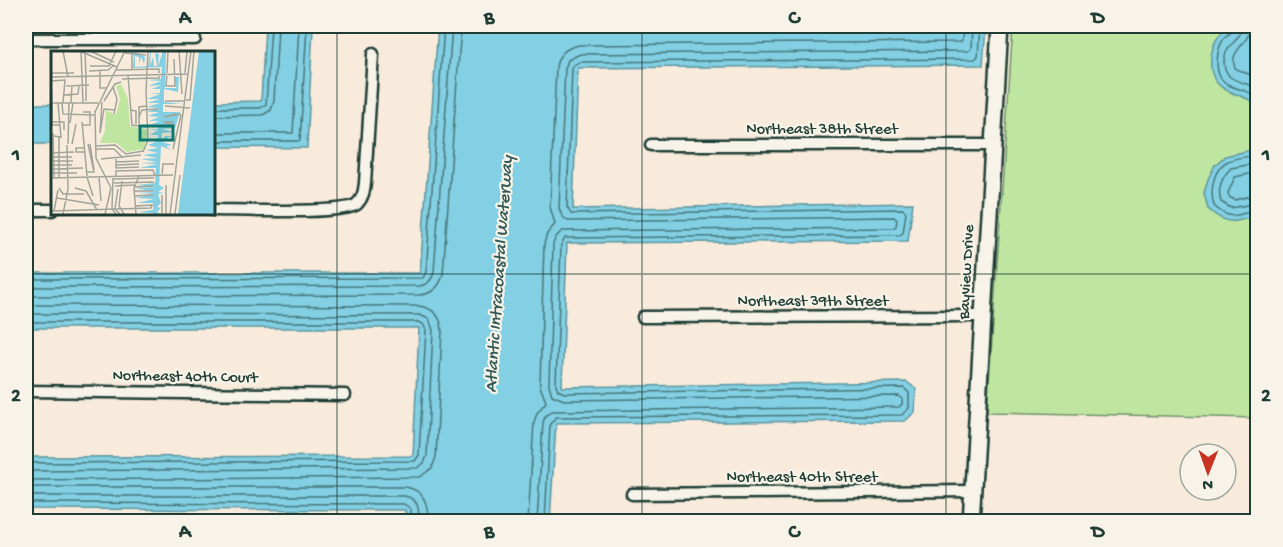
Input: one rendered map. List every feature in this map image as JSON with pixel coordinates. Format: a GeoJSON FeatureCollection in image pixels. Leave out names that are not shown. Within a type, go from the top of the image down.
{"type":"FeatureCollection","features":[{"type":"Feature","properties":{"kind":"street","name":"Bayview Drive"},"geometry":{"type":"LineString","coordinates":[[971,522],[1000,26]]}},
{"type":"Feature","properties":{"kind":"street"},"geometry":{"type":"LineString","coordinates":[[26,39],[195,39]]}},
{"type":"Feature","properties":{"kind":"street"},"geometry":{"type":"LineString","coordinates":[[214,210],[334,210],[355,205],[363,196],[365,183],[373,54]]}},
{"type":"Feature","properties":{"kind":"street","name":"Northeast 38th Street"},"geometry":{"type":"LineString","coordinates":[[651,145],[993,145]]}},
{"type":"Feature","properties":{"kind":"street"},"geometry":{"type":"LineString","coordinates":[[26,210],[51,210]]}},
{"type":"Feature","properties":{"kind":"street","name":"Northeast 39th Street"},"geometry":{"type":"LineString","coordinates":[[642,317],[983,316]]}},
{"type":"Feature","properties":{"kind":"street","name":"Northeast 40th Court"},"geometry":{"type":"LineString","coordinates":[[26,391],[345,395]]}},
{"type":"Feature","properties":{"kind":"street","name":"Northeast 40th Street"},"geometry":{"type":"LineString","coordinates":[[633,494],[973,491]]}},
{"type":"Feature","properties":{"kind":"green space"},"geometry":{"type":"Polygon","coordinates":[[[1013,26],[1257,26],[1257,418],[987,412],[1013,26]]]}},
{"type":"Feature","properties":{"kind":"water"},"geometry":{"type":"Polygon","coordinates":[[[265,26],[313,26],[307,148],[214,147],[214,102],[261,101],[265,26]]]}},
{"type":"Feature","properties":{"kind":"water","name":"Atlantic Intracoastal Waterway"},"geometry":{"type":"Polygon","coordinates":[[[438,26],[986,26],[983,65],[578,68],[573,209],[913,203],[908,241],[567,243],[562,387],[907,382],[916,389],[915,412],[905,421],[556,423],[550,521],[405,521],[405,510],[26,509],[26,457],[413,456],[419,328],[26,328],[26,273],[420,273],[438,26]]]}},
{"type":"Feature","properties":{"kind":"water"},"geometry":{"type":"Polygon","coordinates":[[[1233,26],[1257,26],[1257,104],[1223,88],[1213,77],[1211,62],[1214,46],[1221,33],[1233,26]]]}},
{"type":"Feature","properties":{"kind":"water"},"geometry":{"type":"Polygon","coordinates":[[[26,104],[51,104],[51,144],[26,144],[26,104]]]}},
{"type":"Feature","properties":{"kind":"water"},"geometry":{"type":"Polygon","coordinates":[[[1257,149],[1257,215],[1237,221],[1221,218],[1208,209],[1204,193],[1215,165],[1225,156],[1257,149]]]}}]}
